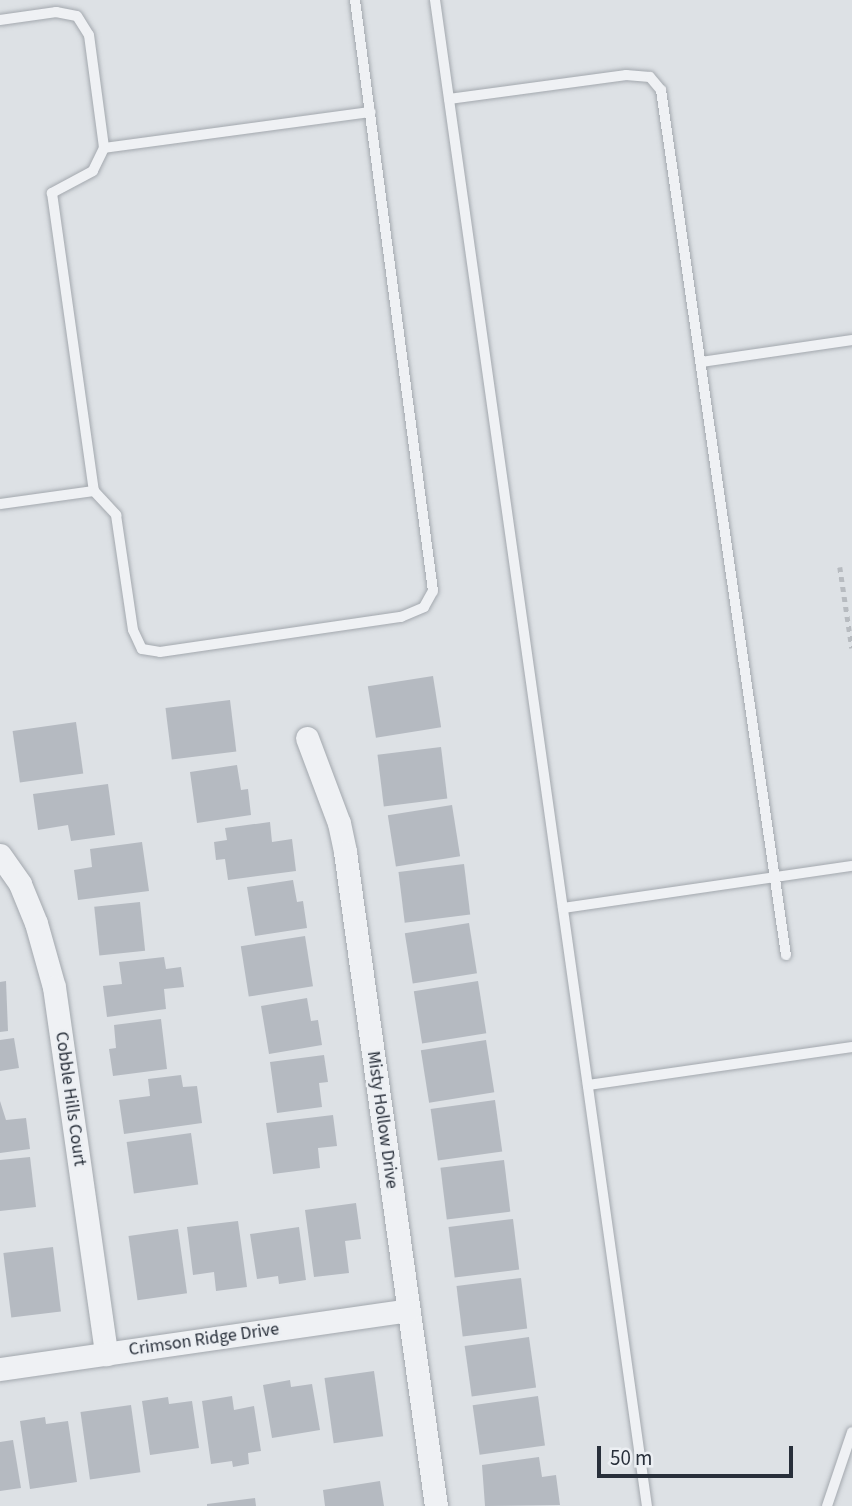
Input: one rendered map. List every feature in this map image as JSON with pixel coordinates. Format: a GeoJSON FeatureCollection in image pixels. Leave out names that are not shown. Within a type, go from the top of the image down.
{"type":"FeatureCollection","features":[{"type":"Feature","properties":{"kind":"street","name":"Misty Hollow Drive"},"geometry":{"type":"LineString","coordinates":[[307,738],[339,824],[345,852],[436,1506]]}},
{"type":"Feature","properties":{"kind":"street","name":"Cobble Hills Court"},"geometry":{"type":"LineString","coordinates":[[0,855],[20,884],[36,923],[54,987],[106,1354]]}},
{"type":"Feature","properties":{"kind":"street","name":"Crimson Ridge Drive"},"geometry":{"type":"LineString","coordinates":[[0,1369],[408,1310]]}},
{"type":"Feature","properties":{"kind":"lane"},"geometry":{"type":"LineString","coordinates":[[0,20],[56,12],[77,16],[89,35],[104,148],[93,171],[52,193],[94,491],[116,514],[133,630],[142,649],[160,652],[401,617],[424,607],[433,591],[434,569],[355,0]]}},
{"type":"Feature","properties":{"kind":"lane"},"geometry":{"type":"LineString","coordinates":[[435,0],[647,1506]]}},
{"type":"Feature","properties":{"kind":"lane"},"geometry":{"type":"LineString","coordinates":[[449,99],[626,75],[650,77],[661,90],[786,955]]}},
{"type":"Feature","properties":{"kind":"lane"},"geometry":{"type":"LineString","coordinates":[[104,148],[371,112]]}},
{"type":"Feature","properties":{"kind":"lane"},"geometry":{"type":"LineString","coordinates":[[701,362],[852,340]]}},
{"type":"Feature","properties":{"kind":"lane"},"geometry":{"type":"LineString","coordinates":[[0,504],[94,491]]}},
{"type":"Feature","properties":{"kind":"lane"},"geometry":{"type":"LineString","coordinates":[[563,908],[852,866]]}},
{"type":"Feature","properties":{"kind":"lane"},"geometry":{"type":"LineString","coordinates":[[588,1085],[852,1047]]}},
{"type":"Feature","properties":{"kind":"lane"},"geometry":{"type":"LineString","coordinates":[[827,1506],[852,1432]]}},
{"type":"Feature","properties":{"kind":"path"},"geometry":{"type":"LineString","coordinates":[[840,567],[852,648]]}},
{"type":"Feature","properties":{"kind":"building"},"geometry":{"type":"Polygon","coordinates":[[[433,676],[441,727],[376,738],[368,686],[433,676]]]}},
{"type":"Feature","properties":{"kind":"building"},"geometry":{"type":"Polygon","coordinates":[[[230,700],[236,752],[172,760],[165,708],[230,700]]]}},
{"type":"Feature","properties":{"kind":"building"},"geometry":{"type":"Polygon","coordinates":[[[76,722],[83,773],[20,782],[13,731],[76,722]]]}},
{"type":"Feature","properties":{"kind":"building"},"geometry":{"type":"Polygon","coordinates":[[[441,747],[447,799],[384,806],[377,755],[441,747]]]}},
{"type":"Feature","properties":{"kind":"building"},"geometry":{"type":"Polygon","coordinates":[[[237,765],[241,790],[248,789],[251,815],[197,823],[190,772],[237,765]]]}},
{"type":"Feature","properties":{"kind":"building"},"geometry":{"type":"Polygon","coordinates":[[[108,784],[115,835],[71,841],[68,825],[38,830],[33,794],[108,784]]]}},
{"type":"Feature","properties":{"kind":"building"},"geometry":{"type":"Polygon","coordinates":[[[452,805],[460,856],[396,867],[388,815],[452,805]]]}},
{"type":"Feature","properties":{"kind":"building"},"geometry":{"type":"Polygon","coordinates":[[[270,822],[272,842],[292,839],[296,871],[228,880],[225,859],[216,860],[214,842],[227,840],[225,828],[270,822]]]}},
{"type":"Feature","properties":{"kind":"building"},"geometry":{"type":"Polygon","coordinates":[[[142,842],[149,891],[78,900],[74,870],[92,867],[90,849],[142,842]]]}},
{"type":"Feature","properties":{"kind":"building"},"geometry":{"type":"Polygon","coordinates":[[[464,864],[470,915],[405,923],[398,872],[464,864]]]}},
{"type":"Feature","properties":{"kind":"building"},"geometry":{"type":"Polygon","coordinates":[[[293,880],[297,902],[303,901],[307,928],[255,936],[247,887],[293,880]]]}},
{"type":"Feature","properties":{"kind":"building"},"geometry":{"type":"Polygon","coordinates":[[[140,902],[145,951],[99,956],[94,907],[140,902]]]}},
{"type":"Feature","properties":{"kind":"building"},"geometry":{"type":"Polygon","coordinates":[[[469,923],[477,973],[413,984],[405,933],[469,923]]]}},
{"type":"Feature","properties":{"kind":"building"},"geometry":{"type":"Polygon","coordinates":[[[305,936],[313,986],[249,997],[241,946],[305,936]]]}},
{"type":"Feature","properties":{"kind":"building"},"geometry":{"type":"Polygon","coordinates":[[[164,957],[166,969],[181,967],[184,987],[164,989],[166,1009],[107,1017],[103,986],[122,984],[119,962],[164,957]]]}},
{"type":"Feature","properties":{"kind":"building"},"geometry":{"type":"Polygon","coordinates":[[[6,981],[8,1031],[0,1032],[0,982],[6,981]]]}},
{"type":"Feature","properties":{"kind":"building"},"geometry":{"type":"Polygon","coordinates":[[[478,981],[486,1033],[422,1044],[414,991],[478,981]]]}},
{"type":"Feature","properties":{"kind":"building"},"geometry":{"type":"Polygon","coordinates":[[[307,998],[311,1021],[318,1020],[322,1045],[269,1054],[261,1006],[307,998]]]}},
{"type":"Feature","properties":{"kind":"building"},"geometry":{"type":"Polygon","coordinates":[[[161,1019],[167,1069],[113,1076],[109,1049],[116,1048],[114,1025],[161,1019]]]}},
{"type":"Feature","properties":{"kind":"building"},"geometry":{"type":"Polygon","coordinates":[[[14,1038],[19,1068],[0,1071],[0,1040],[14,1038]]]}},
{"type":"Feature","properties":{"kind":"building"},"geometry":{"type":"Polygon","coordinates":[[[486,1040],[494,1092],[429,1103],[421,1050],[486,1040]]]}},
{"type":"Feature","properties":{"kind":"building"},"geometry":{"type":"Polygon","coordinates":[[[324,1055],[328,1082],[319,1083],[322,1107],[277,1113],[270,1062],[324,1055]]]}},
{"type":"Feature","properties":{"kind":"building"},"geometry":{"type":"Polygon","coordinates":[[[181,1075],[183,1087],[197,1086],[202,1123],[124,1134],[119,1100],[150,1096],[148,1079],[181,1075]]]}},
{"type":"Feature","properties":{"kind":"building"},"geometry":{"type":"Polygon","coordinates":[[[495,1100],[502,1151],[438,1161],[431,1109],[495,1100]]]}},
{"type":"Feature","properties":{"kind":"building"},"geometry":{"type":"Polygon","coordinates":[[[0,1101],[6,1120],[26,1118],[30,1149],[0,1153],[0,1101]]]}},
{"type":"Feature","properties":{"kind":"building"},"geometry":{"type":"Polygon","coordinates":[[[333,1115],[337,1146],[318,1148],[320,1168],[273,1174],[266,1123],[333,1115]]]}},
{"type":"Feature","properties":{"kind":"building"},"geometry":{"type":"Polygon","coordinates":[[[191,1133],[198,1184],[134,1194],[127,1142],[191,1133]]]}},
{"type":"Feature","properties":{"kind":"building"},"geometry":{"type":"Polygon","coordinates":[[[30,1157],[36,1207],[0,1211],[0,1160],[30,1157]]]}},
{"type":"Feature","properties":{"kind":"building"},"geometry":{"type":"Polygon","coordinates":[[[504,1160],[510,1212],[447,1219],[440,1168],[504,1160]]]}},
{"type":"Feature","properties":{"kind":"building"},"geometry":{"type":"Polygon","coordinates":[[[356,1203],[361,1239],[345,1241],[349,1273],[314,1277],[305,1210],[356,1203]]]}},
{"type":"Feature","properties":{"kind":"building"},"geometry":{"type":"Polygon","coordinates":[[[513,1219],[519,1270],[455,1278],[448,1227],[513,1219]]]}},
{"type":"Feature","properties":{"kind":"building"},"geometry":{"type":"Polygon","coordinates":[[[238,1221],[247,1287],[216,1291],[214,1272],[193,1275],[187,1227],[238,1221]]]}},
{"type":"Feature","properties":{"kind":"building"},"geometry":{"type":"Polygon","coordinates":[[[299,1227],[306,1280],[279,1284],[278,1276],[257,1279],[250,1234],[299,1227]]]}},
{"type":"Feature","properties":{"kind":"building"},"geometry":{"type":"Polygon","coordinates":[[[178,1229],[187,1293],[138,1300],[128,1236],[178,1229]]]}},
{"type":"Feature","properties":{"kind":"building"},"geometry":{"type":"Polygon","coordinates":[[[53,1247],[61,1312],[11,1318],[3,1253],[53,1247]]]}},
{"type":"Feature","properties":{"kind":"building"},"geometry":{"type":"Polygon","coordinates":[[[521,1278],[527,1329],[463,1337],[456,1286],[521,1278]]]}},
{"type":"Feature","properties":{"kind":"building"},"geometry":{"type":"Polygon","coordinates":[[[529,1337],[536,1388],[472,1397],[465,1346],[529,1337]]]}},
{"type":"Feature","properties":{"kind":"building"},"geometry":{"type":"Polygon","coordinates":[[[374,1371],[383,1436],[334,1443],[324,1378],[374,1371]]]}},
{"type":"Feature","properties":{"kind":"building"},"geometry":{"type":"Polygon","coordinates":[[[290,1380],[291,1387],[312,1384],[320,1430],[272,1438],[263,1385],[290,1380]]]}},
{"type":"Feature","properties":{"kind":"building"},"geometry":{"type":"Polygon","coordinates":[[[232,1396],[234,1410],[254,1406],[261,1451],[248,1453],[249,1464],[233,1467],[232,1461],[211,1464],[202,1401],[232,1396]]]}},
{"type":"Feature","properties":{"kind":"building"},"geometry":{"type":"Polygon","coordinates":[[[538,1396],[545,1446],[480,1455],[473,1405],[538,1396]]]}},
{"type":"Feature","properties":{"kind":"building"},"geometry":{"type":"Polygon","coordinates":[[[168,1397],[169,1404],[192,1401],[199,1448],[150,1455],[142,1401],[168,1397]]]}},
{"type":"Feature","properties":{"kind":"building"},"geometry":{"type":"Polygon","coordinates":[[[131,1405],[140,1472],[90,1479],[80,1412],[131,1405]]]}},
{"type":"Feature","properties":{"kind":"building"},"geometry":{"type":"Polygon","coordinates":[[[45,1417],[46,1424],[68,1421],[77,1482],[30,1489],[20,1421],[45,1417]]]}},
{"type":"Feature","properties":{"kind":"building"},"geometry":{"type":"Polygon","coordinates":[[[13,1440],[21,1488],[0,1491],[0,1442],[13,1440]]]}},
{"type":"Feature","properties":{"kind":"building"},"geometry":{"type":"Polygon","coordinates":[[[539,1457],[542,1477],[556,1475],[560,1505],[485,1506],[482,1465],[539,1457]]]}},
{"type":"Feature","properties":{"kind":"building"},"geometry":{"type":"Polygon","coordinates":[[[380,1481],[384,1506],[325,1506],[323,1490],[380,1481]]]}},
{"type":"Feature","properties":{"kind":"building"},"geometry":{"type":"Polygon","coordinates":[[[255,1498],[256,1506],[207,1506],[207,1504],[255,1498]]]}}]}
